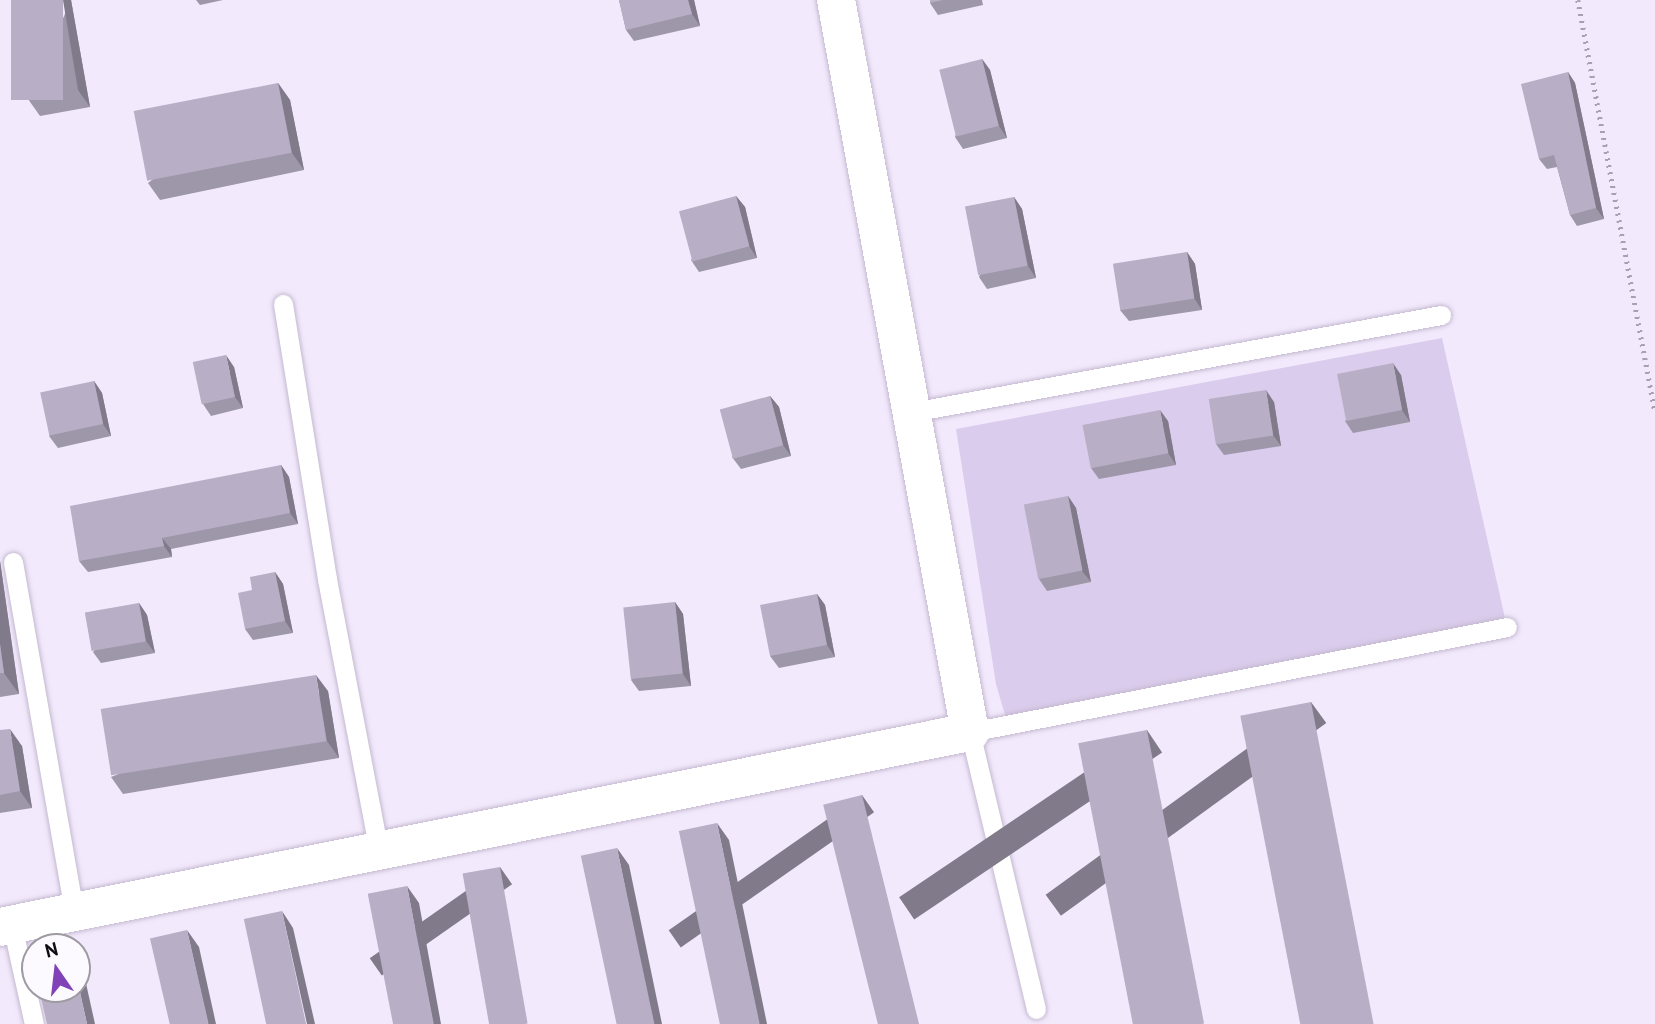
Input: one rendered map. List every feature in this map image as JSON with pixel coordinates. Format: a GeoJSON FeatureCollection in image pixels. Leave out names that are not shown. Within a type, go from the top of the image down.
{"type":"FeatureCollection","features":[{"type":"Feature","properties":{"kind":"street"},"geometry":{"type":"LineString","coordinates":[[6,926],[970,732],[836,0]]}},
{"type":"Feature","properties":{"kind":"lane"},"geometry":{"type":"LineString","coordinates":[[283,304],[308,436],[327,579],[380,851]]}},
{"type":"Feature","properties":{"kind":"lane"},"geometry":{"type":"LineString","coordinates":[[912,412],[1441,315]]}},
{"type":"Feature","properties":{"kind":"lane"},"geometry":{"type":"LineString","coordinates":[[13,562],[74,913]]}},
{"type":"Feature","properties":{"kind":"lane"},"geometry":{"type":"LineString","coordinates":[[1036,1009],[970,732],[1507,628]]}},
{"type":"Feature","properties":{"kind":"lane"},"geometry":{"type":"LineString","coordinates":[[6,926],[34,1024]]}},
{"type":"Feature","properties":{"kind":"path"},"geometry":{"type":"LineString","coordinates":[[1578,0],[1655,411]]}},
{"type":"Feature","properties":{"kind":"shaded area"},"geometry":{"type":"Polygon","coordinates":[[[1442,338],[1507,627],[1008,725],[996,684],[956,429],[1442,338]]]}},
{"type":"Feature","properties":{"kind":"building"},"geometry":{"type":"Polygon","coordinates":[[[11,0],[63,0],[63,100],[11,100],[11,0]]]}},
{"type":"Feature","properties":{"kind":"building"},"geometry":{"type":"Polygon","coordinates":[[[619,0],[688,0],[692,14],[626,30],[619,0]]]}},
{"type":"Feature","properties":{"kind":"building"},"geometry":{"type":"Polygon","coordinates":[[[982,59],[999,126],[956,137],[939,70],[982,59]]]}},
{"type":"Feature","properties":{"kind":"building"},"geometry":{"type":"Polygon","coordinates":[[[1568,72],[1596,208],[1570,215],[1554,155],[1539,159],[1521,84],[1568,72]]]}},
{"type":"Feature","properties":{"kind":"building"},"geometry":{"type":"Polygon","coordinates":[[[278,83],[292,153],[147,181],[134,111],[278,83]]]}},
{"type":"Feature","properties":{"kind":"building"},"geometry":{"type":"Polygon","coordinates":[[[736,196],[749,246],[692,261],[679,211],[736,196]]]}},
{"type":"Feature","properties":{"kind":"building"},"geometry":{"type":"Polygon","coordinates":[[[1014,197],[1027,266],[978,275],[965,207],[1014,197]]]}},
{"type":"Feature","properties":{"kind":"building"},"geometry":{"type":"Polygon","coordinates":[[[1187,252],[1194,298],[1120,310],[1113,264],[1187,252]]]}},
{"type":"Feature","properties":{"kind":"building"},"geometry":{"type":"Polygon","coordinates":[[[226,355],[235,397],[202,404],[193,362],[226,355]]]}},
{"type":"Feature","properties":{"kind":"building"},"geometry":{"type":"Polygon","coordinates":[[[1393,363],[1402,410],[1346,421],[1337,374],[1393,363]]]}},
{"type":"Feature","properties":{"kind":"building"},"geometry":{"type":"Polygon","coordinates":[[[94,381],[103,424],[49,435],[40,392],[94,381]]]}},
{"type":"Feature","properties":{"kind":"building"},"geometry":{"type":"Polygon","coordinates":[[[1266,390],[1273,435],[1216,445],[1209,399],[1266,390]]]}},
{"type":"Feature","properties":{"kind":"building"},"geometry":{"type":"Polygon","coordinates":[[[770,396],[783,445],[733,459],[720,409],[770,396]]]}},
{"type":"Feature","properties":{"kind":"building"},"geometry":{"type":"Polygon","coordinates":[[[1160,410],[1168,453],[1091,468],[1082,425],[1160,410]]]}},
{"type":"Feature","properties":{"kind":"building"},"geometry":{"type":"Polygon","coordinates":[[[281,465],[290,513],[162,538],[164,546],[79,561],[70,506],[281,465]]]}},
{"type":"Feature","properties":{"kind":"building"},"geometry":{"type":"Polygon","coordinates":[[[1068,496],[1083,571],[1038,579],[1024,505],[1068,496]]]}},
{"type":"Feature","properties":{"kind":"building"},"geometry":{"type":"Polygon","coordinates":[[[275,572],[285,621],[245,629],[238,593],[252,590],[250,577],[275,572]]]}},
{"type":"Feature","properties":{"kind":"building"},"geometry":{"type":"Polygon","coordinates":[[[817,594],[827,645],[770,656],[760,605],[817,594]]]}},
{"type":"Feature","properties":{"kind":"building"},"geometry":{"type":"Polygon","coordinates":[[[675,602],[683,674],[631,679],[623,607],[675,602]]]}},
{"type":"Feature","properties":{"kind":"building"},"geometry":{"type":"Polygon","coordinates":[[[139,603],[146,641],[92,651],[85,613],[139,603]]]}},
{"type":"Feature","properties":{"kind":"building"},"geometry":{"type":"Polygon","coordinates":[[[0,644],[4,673],[0,673],[0,644]]]}},
{"type":"Feature","properties":{"kind":"building"},"geometry":{"type":"Polygon","coordinates":[[[316,675],[326,741],[111,775],[101,709],[316,675]]]}},
{"type":"Feature","properties":{"kind":"building"},"geometry":{"type":"Polygon","coordinates":[[[1311,702],[1374,1024],[1300,1024],[1240,716],[1311,702]]]}},
{"type":"Feature","properties":{"kind":"building"},"geometry":{"type":"Polygon","coordinates":[[[10,729],[20,791],[0,795],[0,730],[10,729]]]}},
{"type":"Feature","properties":{"kind":"building"},"geometry":{"type":"Polygon","coordinates":[[[1147,730],[1204,1024],[1133,1024],[1078,743],[1147,730]]]}},
{"type":"Feature","properties":{"kind":"building"},"geometry":{"type":"Polygon","coordinates":[[[862,795],[919,1024],[878,1024],[823,805],[862,795]]]}},
{"type":"Feature","properties":{"kind":"building"},"geometry":{"type":"Polygon","coordinates":[[[717,823],[760,1024],[720,1024],[679,831],[717,823]]]}},
{"type":"Feature","properties":{"kind":"building"},"geometry":{"type":"Polygon","coordinates":[[[617,848],[654,1024],[617,1024],[581,856],[617,848]]]}},
{"type":"Feature","properties":{"kind":"building"},"geometry":{"type":"Polygon","coordinates":[[[500,867],[528,1024],[489,1024],[463,874],[500,867]]]}},
{"type":"Feature","properties":{"kind":"building"},"geometry":{"type":"Polygon","coordinates":[[[407,886],[434,1023],[393,1024],[368,894],[407,886]]]}},
{"type":"Feature","properties":{"kind":"building"},"geometry":{"type":"Polygon","coordinates":[[[282,911],[306,1024],[266,1024],[244,919],[282,911]]]}},
{"type":"Feature","properties":{"kind":"building"},"geometry":{"type":"Polygon","coordinates":[[[187,930],[209,1024],[170,1024],[150,939],[187,930]]]}},
{"type":"Feature","properties":{"kind":"building"},"geometry":{"type":"Polygon","coordinates":[[[42,1003],[82,1003],[87,1024],[47,1024],[42,1003]]]}}]}
